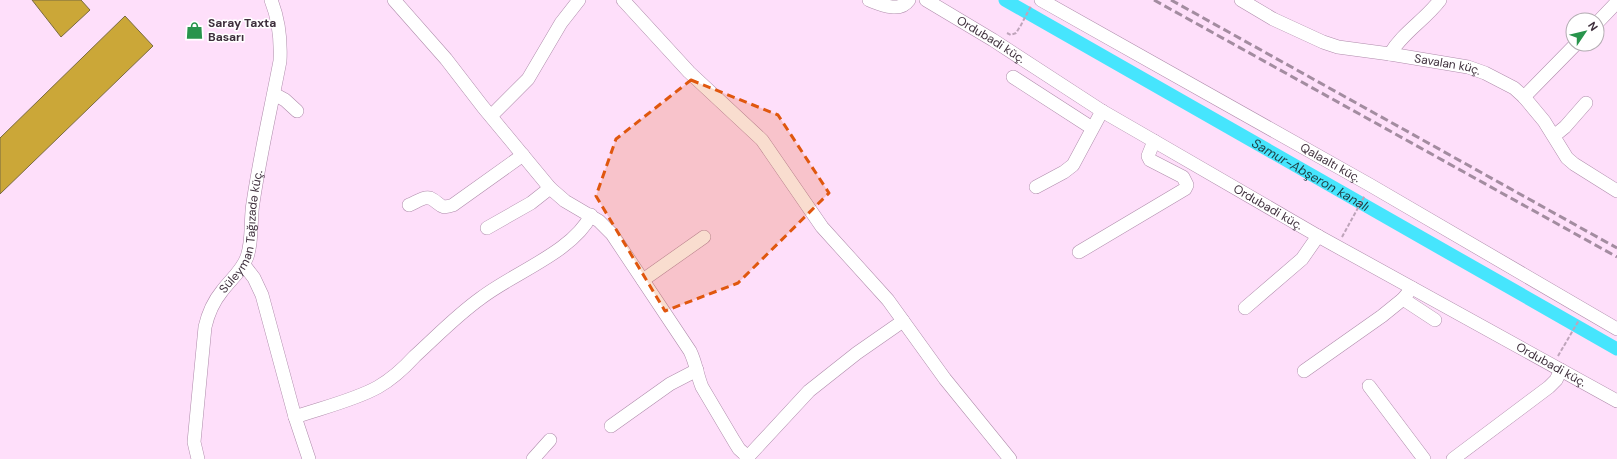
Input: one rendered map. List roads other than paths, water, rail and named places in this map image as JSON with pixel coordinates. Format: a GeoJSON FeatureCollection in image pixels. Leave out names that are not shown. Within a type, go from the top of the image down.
{"type":"FeatureCollection","features":[{"type":"Feature","properties":{"kind":"street","name":"Süleyman Tağızadə küç."},"geometry":{"type":"LineString","coordinates":[[198,459],[194,442],[205,327],[208,314],[220,292],[244,265],[250,243],[253,202],[280,61],[281,44],[271,0]]}},
{"type":"Feature","properties":{"kind":"street"},"geometry":{"type":"LineString","coordinates":[[394,0],[446,59],[466,86],[550,188],[565,201],[591,215],[612,234],[690,351],[695,362],[702,387],[739,450],[747,458],[809,391],[857,352],[903,321]]}},
{"type":"Feature","properties":{"kind":"street"},"geometry":{"type":"LineString","coordinates":[[491,116],[528,79],[561,23],[579,0]]}},
{"type":"Feature","properties":{"kind":"street"},"geometry":{"type":"LineString","coordinates":[[623,0],[689,72],[762,140],[822,227],[874,283],[945,379],[1010,459]]}},
{"type":"Feature","properties":{"kind":"street"},"geometry":{"type":"LineString","coordinates":[[870,0],[886,7],[900,7],[906,5],[909,0]]}},
{"type":"Feature","properties":{"kind":"street","name":"Ordubadi küç."},"geometry":{"type":"LineString","coordinates":[[926,0],[993,40],[1102,111],[1318,236],[1617,401]]}},
{"type":"Feature","properties":{"kind":"street","name":"Qalaaltı küç."},"geometry":{"type":"LineString","coordinates":[[1041,0],[1370,185],[1617,329]]}},
{"type":"Feature","properties":{"kind":"street","name":"Savalan küç."},"geometry":{"type":"LineString","coordinates":[[1241,0],[1273,19],[1323,42],[1338,47],[1468,67],[1485,73],[1514,88],[1524,97],[1544,121],[1561,150],[1574,164],[1617,191]]}},
{"type":"Feature","properties":{"kind":"street"},"geometry":{"type":"LineString","coordinates":[[1390,54],[1394,47],[1426,17],[1440,0]]}},
{"type":"Feature","properties":{"kind":"street"},"geometry":{"type":"LineString","coordinates":[[1605,15],[1617,2]]}},
{"type":"Feature","properties":{"kind":"street"},"geometry":{"type":"LineString","coordinates":[[1524,97],[1568,52]]}},
{"type":"Feature","properties":{"kind":"street"},"geometry":{"type":"LineString","coordinates":[[1013,77],[1092,128]]}},
{"type":"Feature","properties":{"kind":"street"},"geometry":{"type":"LineString","coordinates":[[274,94],[285,100],[296,111]]}},
{"type":"Feature","properties":{"kind":"street"},"geometry":{"type":"LineString","coordinates":[[1554,136],[1565,128],[1586,102]]}},
{"type":"Feature","properties":{"kind":"street"},"geometry":{"type":"LineString","coordinates":[[1036,186],[1064,172],[1073,165],[1102,111]]}},
{"type":"Feature","properties":{"kind":"street"},"geometry":{"type":"LineString","coordinates":[[1079,252],[1186,189],[1187,185],[1183,177],[1150,160],[1148,156],[1154,141]]}},
{"type":"Feature","properties":{"kind":"street"},"geometry":{"type":"LineString","coordinates":[[409,205],[424,198],[430,198],[440,206],[446,208],[453,205],[523,155]]}},
{"type":"Feature","properties":{"kind":"street"},"geometry":{"type":"LineString","coordinates":[[486,228],[531,203],[550,188]]}},
{"type":"Feature","properties":{"kind":"street"},"geometry":{"type":"LineString","coordinates":[[296,417],[365,393],[395,376],[461,314],[482,297],[558,250],[579,234],[591,215]]}},
{"type":"Feature","properties":{"kind":"street"},"geometry":{"type":"LineString","coordinates":[[1245,308],[1302,259],[1318,236]]}},
{"type":"Feature","properties":{"kind":"street"},"geometry":{"type":"LineString","coordinates":[[644,280],[704,237]]}},
{"type":"Feature","properties":{"kind":"street"},"geometry":{"type":"LineString","coordinates":[[244,265],[254,278],[262,295],[309,459]]}},
{"type":"Feature","properties":{"kind":"street"},"geometry":{"type":"LineString","coordinates":[[1304,371],[1371,324],[1403,299],[1412,288]]}},
{"type":"Feature","properties":{"kind":"street"},"geometry":{"type":"LineString","coordinates":[[1403,299],[1435,320]]}},
{"type":"Feature","properties":{"kind":"street"},"geometry":{"type":"LineString","coordinates":[[1453,459],[1549,387],[1556,380],[1556,368]]}},
{"type":"Feature","properties":{"kind":"street"},"geometry":{"type":"LineString","coordinates":[[611,426],[670,384],[697,370]]}},
{"type":"Feature","properties":{"kind":"street"},"geometry":{"type":"LineString","coordinates":[[1369,386],[1424,459]]}},
{"type":"Feature","properties":{"kind":"street"},"geometry":{"type":"LineString","coordinates":[[533,459],[550,440]]}},
{"type":"Feature","properties":{"kind":"waterway","name":"Samur-Abşeron kanalı"},"geometry":{"type":"LineString","coordinates":[[1005,0],[1617,349]]}},
{"type":"Feature","properties":{"kind":"railway"},"geometry":{"type":"LineString","coordinates":[[1154,0],[1617,257]]}},
{"type":"Feature","properties":{"kind":"railway"},"geometry":{"type":"LineString","coordinates":[[1171,0],[1617,248]]}},
{"type":"Feature","properties":{"kind":"place","name":"Saray Taxta Basarı"},"geometry":{"type":"Point","coordinates":[195,30]}}]}
